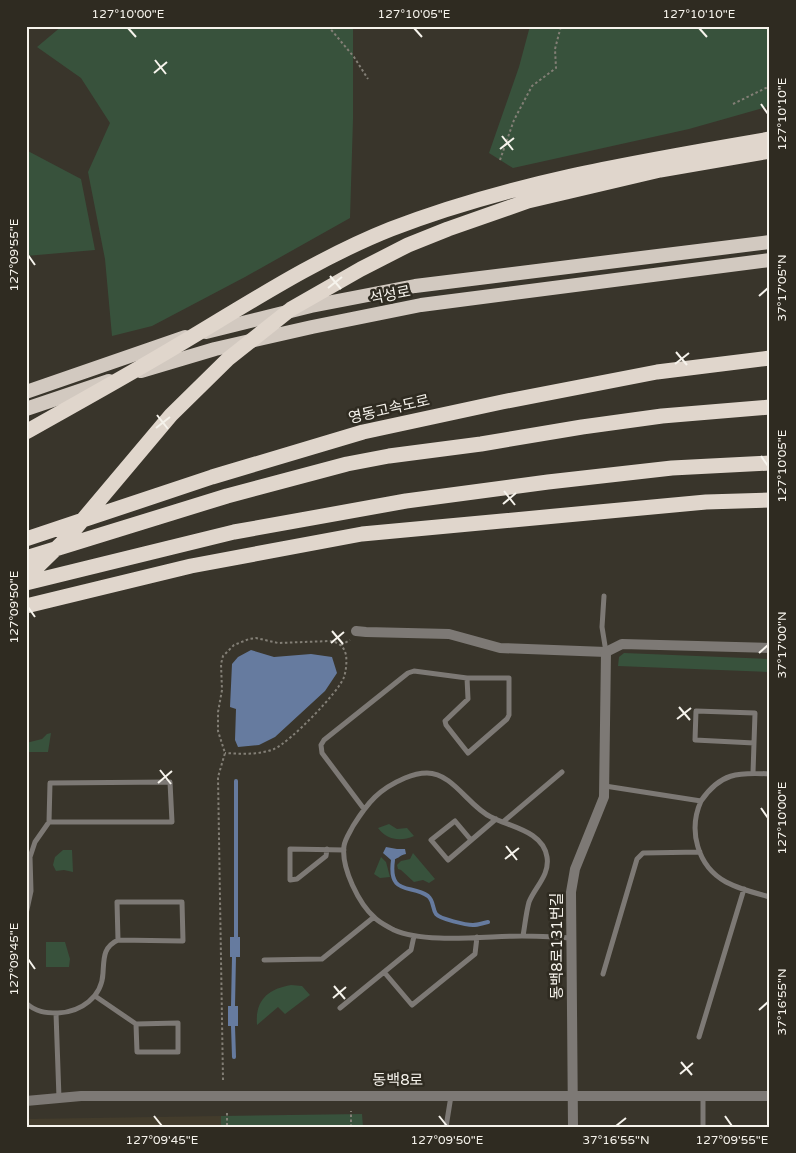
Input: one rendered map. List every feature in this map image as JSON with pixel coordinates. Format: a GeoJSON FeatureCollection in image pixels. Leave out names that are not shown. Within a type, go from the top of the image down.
{"type":"FeatureCollection","features":[{"type":"Feature","properties":{"kind":"highway"},"geometry":{"type":"LineString","coordinates":[[26,432],[170,350],[290,278],[391,229],[522,187],[654,159],[770,139]]}},
{"type":"Feature","properties":{"kind":"highway"},"geometry":{"type":"LineString","coordinates":[[26,578],[70,535],[171,415],[228,359],[291,309],[361,268],[408,245],[528,201],[660,170],[770,151]]}},
{"type":"Feature","properties":{"kind":"highway"},"geometry":{"type":"LineString","coordinates":[[26,392],[182,338],[311,306],[415,286],[770,242]]}},
{"type":"Feature","properties":{"kind":"highway","name":"석성로"},"geometry":{"type":"LineString","coordinates":[[26,409],[120,377],[216,349],[421,305],[770,260]]}},
{"type":"Feature","properties":{"kind":"highway","name":"영동고속도로"},"geometry":{"type":"LineString","coordinates":[[26,539],[212,477],[363,432],[502,402],[657,372],[770,358]]}},
{"type":"Feature","properties":{"kind":"highway"},"geometry":{"type":"LineString","coordinates":[[26,558],[227,496],[347,464],[389,456],[482,444],[662,416],[770,406]]}},
{"type":"Feature","properties":{"kind":"highway"},"geometry":{"type":"LineString","coordinates":[[26,583],[234,532],[406,501],[662,469],[770,463]]}},
{"type":"Feature","properties":{"kind":"highway"},"geometry":{"type":"LineString","coordinates":[[26,606],[191,566],[362,534],[706,502],[770,500]]}},
{"type":"Feature","properties":{"kind":"street"},"geometry":{"type":"LineString","coordinates":[[356,631],[450,634],[500,648],[606,652],[622,644],[770,648]]}},
{"type":"Feature","properties":{"kind":"street","name":"동백8로131번길"},"geometry":{"type":"LineString","coordinates":[[573,1127],[571,892],[574,876],[604,797],[606,652]]}},
{"type":"Feature","properties":{"kind":"street","name":"동백8로"},"geometry":{"type":"LineString","coordinates":[[26,1101],[59,1098],[451,1095],[770,1096]]}},
{"type":"Feature","properties":{"kind":"lane"},"geometry":{"type":"LineString","coordinates":[[604,596],[602,627],[606,652]]}},
{"type":"Feature","properties":{"kind":"lane"},"geometry":{"type":"LineString","coordinates":[[364,809],[322,753],[321,744],[324,740],[408,673],[414,671],[467,678],[509,678],[509,715],[507,719],[468,753],[446,726],[445,721],[468,699],[467,678]]}},
{"type":"Feature","properties":{"kind":"lane"},"geometry":{"type":"LineString","coordinates":[[753,773],[754,743],[755,713],[696,711],[695,740],[754,743]]}},
{"type":"Feature","properties":{"kind":"lane"},"geometry":{"type":"LineString","coordinates":[[523,936],[528,908],[545,873],[547,856],[537,840],[523,830],[496,820],[481,811],[440,775],[428,772],[418,773],[380,791],[364,809],[348,835],[344,850],[347,867],[355,890],[366,909],[374,917],[394,930],[414,936],[571,938]]}},
{"type":"Feature","properties":{"kind":"lane"},"geometry":{"type":"LineString","coordinates":[[503,822],[562,772]]}},
{"type":"Feature","properties":{"kind":"lane"},"geometry":{"type":"LineString","coordinates":[[770,774],[740,773],[723,778],[714,784],[701,802],[696,812],[695,822],[697,846],[709,868],[727,883],[770,897]]}},
{"type":"Feature","properties":{"kind":"lane"},"geometry":{"type":"LineString","coordinates":[[26,914],[30,891],[31,849],[49,822],[50,783],[170,782],[172,822],[49,822]]}},
{"type":"Feature","properties":{"kind":"lane"},"geometry":{"type":"LineString","coordinates":[[605,786],[701,802]]}},
{"type":"Feature","properties":{"kind":"lane"},"geometry":{"type":"LineString","coordinates":[[472,840],[455,821],[432,840],[448,860],[472,840],[496,820]]}},
{"type":"Feature","properties":{"kind":"lane"},"geometry":{"type":"LineString","coordinates":[[327,849],[326,856],[297,880],[290,880],[290,849],[327,849],[344,850]]}},
{"type":"Feature","properties":{"kind":"lane"},"geometry":{"type":"LineString","coordinates":[[603,974],[637,859],[643,853],[700,852]]}},
{"type":"Feature","properties":{"kind":"lane"},"geometry":{"type":"LineString","coordinates":[[699,1037],[744,889]]}},
{"type":"Feature","properties":{"kind":"lane"},"geometry":{"type":"LineString","coordinates":[[26,1002],[40,1012],[67,1012],[84,1006],[95,996],[102,979],[105,953],[108,947],[118,940],[184,941],[182,902],[117,902],[118,940]]}},
{"type":"Feature","properties":{"kind":"lane"},"geometry":{"type":"LineString","coordinates":[[264,960],[322,959],[374,917]]}},
{"type":"Feature","properties":{"kind":"lane"},"geometry":{"type":"LineString","coordinates":[[340,1008],[411,950],[414,936]]}},
{"type":"Feature","properties":{"kind":"lane"},"geometry":{"type":"LineString","coordinates":[[384,972],[412,1005],[475,954],[477,938]]}},
{"type":"Feature","properties":{"kind":"lane"},"geometry":{"type":"LineString","coordinates":[[95,996],[136,1024],[178,1023],[178,1052],[137,1052],[136,1024]]}},
{"type":"Feature","properties":{"kind":"lane"},"geometry":{"type":"LineString","coordinates":[[56,1013],[59,1098]]}},
{"type":"Feature","properties":{"kind":"lane"},"geometry":{"type":"LineString","coordinates":[[446,1127],[451,1095]]}},
{"type":"Feature","properties":{"kind":"lane"},"geometry":{"type":"LineString","coordinates":[[703,1097],[703,1127]]}},
{"type":"Feature","properties":{"kind":"path"},"geometry":{"type":"LineString","coordinates":[[328,26],[354,57],[368,79]]}},
{"type":"Feature","properties":{"kind":"path"},"geometry":{"type":"LineString","coordinates":[[500,160],[514,120],[532,86],[556,68],[555,49],[561,26]]}},
{"type":"Feature","properties":{"kind":"path"},"geometry":{"type":"LineString","coordinates":[[733,104],[770,86]]}},
{"type":"Feature","properties":{"kind":"path"},"geometry":{"type":"LineString","coordinates":[[223,1080],[218,777],[225,753],[218,731],[218,712],[222,690],[221,664],[223,656],[242,642],[256,638],[278,643],[330,641],[341,645],[346,656],[344,678],[339,687],[302,727],[276,749],[252,753],[225,753]]}},
{"type":"Feature","properties":{"kind":"path"},"geometry":{"type":"LineString","coordinates":[[351,1110],[351,1127]]}},
{"type":"Feature","properties":{"kind":"path"},"geometry":{"type":"LineString","coordinates":[[227,1113],[227,1127]]}},
{"type":"Feature","properties":{"kind":"shaded area"},"geometry":{"type":"Polygon","coordinates":[[[221,1116],[221,1127],[26,1127],[26,1119],[221,1116]]]}},
{"type":"Feature","properties":{"kind":"green space"},"geometry":{"type":"Polygon","coordinates":[[[62,26],[353,26],[350,218],[245,277],[152,326],[112,336],[105,259],[88,172],[110,123],[81,78],[37,47],[62,26]]]}},
{"type":"Feature","properties":{"kind":"green space"},"geometry":{"type":"Polygon","coordinates":[[[530,26],[770,26],[770,106],[689,129],[513,168],[489,153],[519,67],[530,26]]]}},
{"type":"Feature","properties":{"kind":"green space"},"geometry":{"type":"Polygon","coordinates":[[[26,150],[81,179],[95,250],[26,256],[26,150]]]}},
{"type":"Feature","properties":{"kind":"green space"},"geometry":{"type":"Polygon","coordinates":[[[624,653],[770,659],[770,672],[618,666],[619,657],[624,653]]]}},
{"type":"Feature","properties":{"kind":"green space"},"geometry":{"type":"Polygon","coordinates":[[[51,733],[48,752],[26,752],[26,743],[42,739],[51,733]]]}},
{"type":"Feature","properties":{"kind":"green space"},"geometry":{"type":"Polygon","coordinates":[[[389,824],[397,829],[407,828],[414,836],[394,839],[385,835],[378,828],[389,824]]]}},
{"type":"Feature","properties":{"kind":"green space"},"geometry":{"type":"Polygon","coordinates":[[[63,850],[72,850],[73,872],[56,871],[53,865],[55,857],[63,850]]]}},
{"type":"Feature","properties":{"kind":"green space"},"geometry":{"type":"Polygon","coordinates":[[[413,853],[435,879],[429,883],[423,880],[414,882],[398,869],[397,865],[401,861],[410,859],[413,853]]]}},
{"type":"Feature","properties":{"kind":"green space"},"geometry":{"type":"Polygon","coordinates":[[[381,857],[386,862],[390,877],[380,878],[374,874],[381,857]]]}},
{"type":"Feature","properties":{"kind":"green space"},"geometry":{"type":"Polygon","coordinates":[[[46,942],[65,942],[70,959],[69,967],[46,967],[46,942]]]}},
{"type":"Feature","properties":{"kind":"green space"},"geometry":{"type":"Polygon","coordinates":[[[291,985],[302,986],[310,995],[285,1014],[278,1007],[257,1025],[258,1009],[265,997],[276,989],[291,985]]]}},
{"type":"Feature","properties":{"kind":"green space"},"geometry":{"type":"Polygon","coordinates":[[[362,1114],[363,1127],[221,1127],[221,1116],[362,1114]]]}},
{"type":"Feature","properties":{"kind":"water"},"geometry":{"type":"Polygon","coordinates":[[[251,650],[274,657],[311,654],[332,657],[337,673],[325,691],[275,737],[259,745],[238,747],[235,740],[236,709],[230,707],[232,664],[238,657],[251,650]]]}},
{"type":"Feature","properties":{"kind":"water"},"geometry":{"type":"Polygon","coordinates":[[[386,847],[405,849],[406,854],[391,860],[383,853],[386,847]]]}},
{"type":"Feature","properties":{"kind":"water"},"geometry":{"type":"Polygon","coordinates":[[[230,937],[240,937],[240,957],[230,957],[230,937]]]}},
{"type":"Feature","properties":{"kind":"water"},"geometry":{"type":"Polygon","coordinates":[[[228,1006],[238,1006],[238,1026],[228,1026],[228,1006]]]}},
{"type":"Feature","properties":{"kind":"waterway"},"geometry":{"type":"LineString","coordinates":[[236,781],[236,937]]}},
{"type":"Feature","properties":{"kind":"waterway"},"geometry":{"type":"LineString","coordinates":[[393,860],[392,871],[397,884],[428,896],[438,916],[470,925],[488,922]]}},
{"type":"Feature","properties":{"kind":"waterway"},"geometry":{"type":"LineString","coordinates":[[233,1006],[234,957]]}},
{"type":"Feature","properties":{"kind":"waterway"},"geometry":{"type":"LineString","coordinates":[[233,1026],[234,1057]]}}]}
